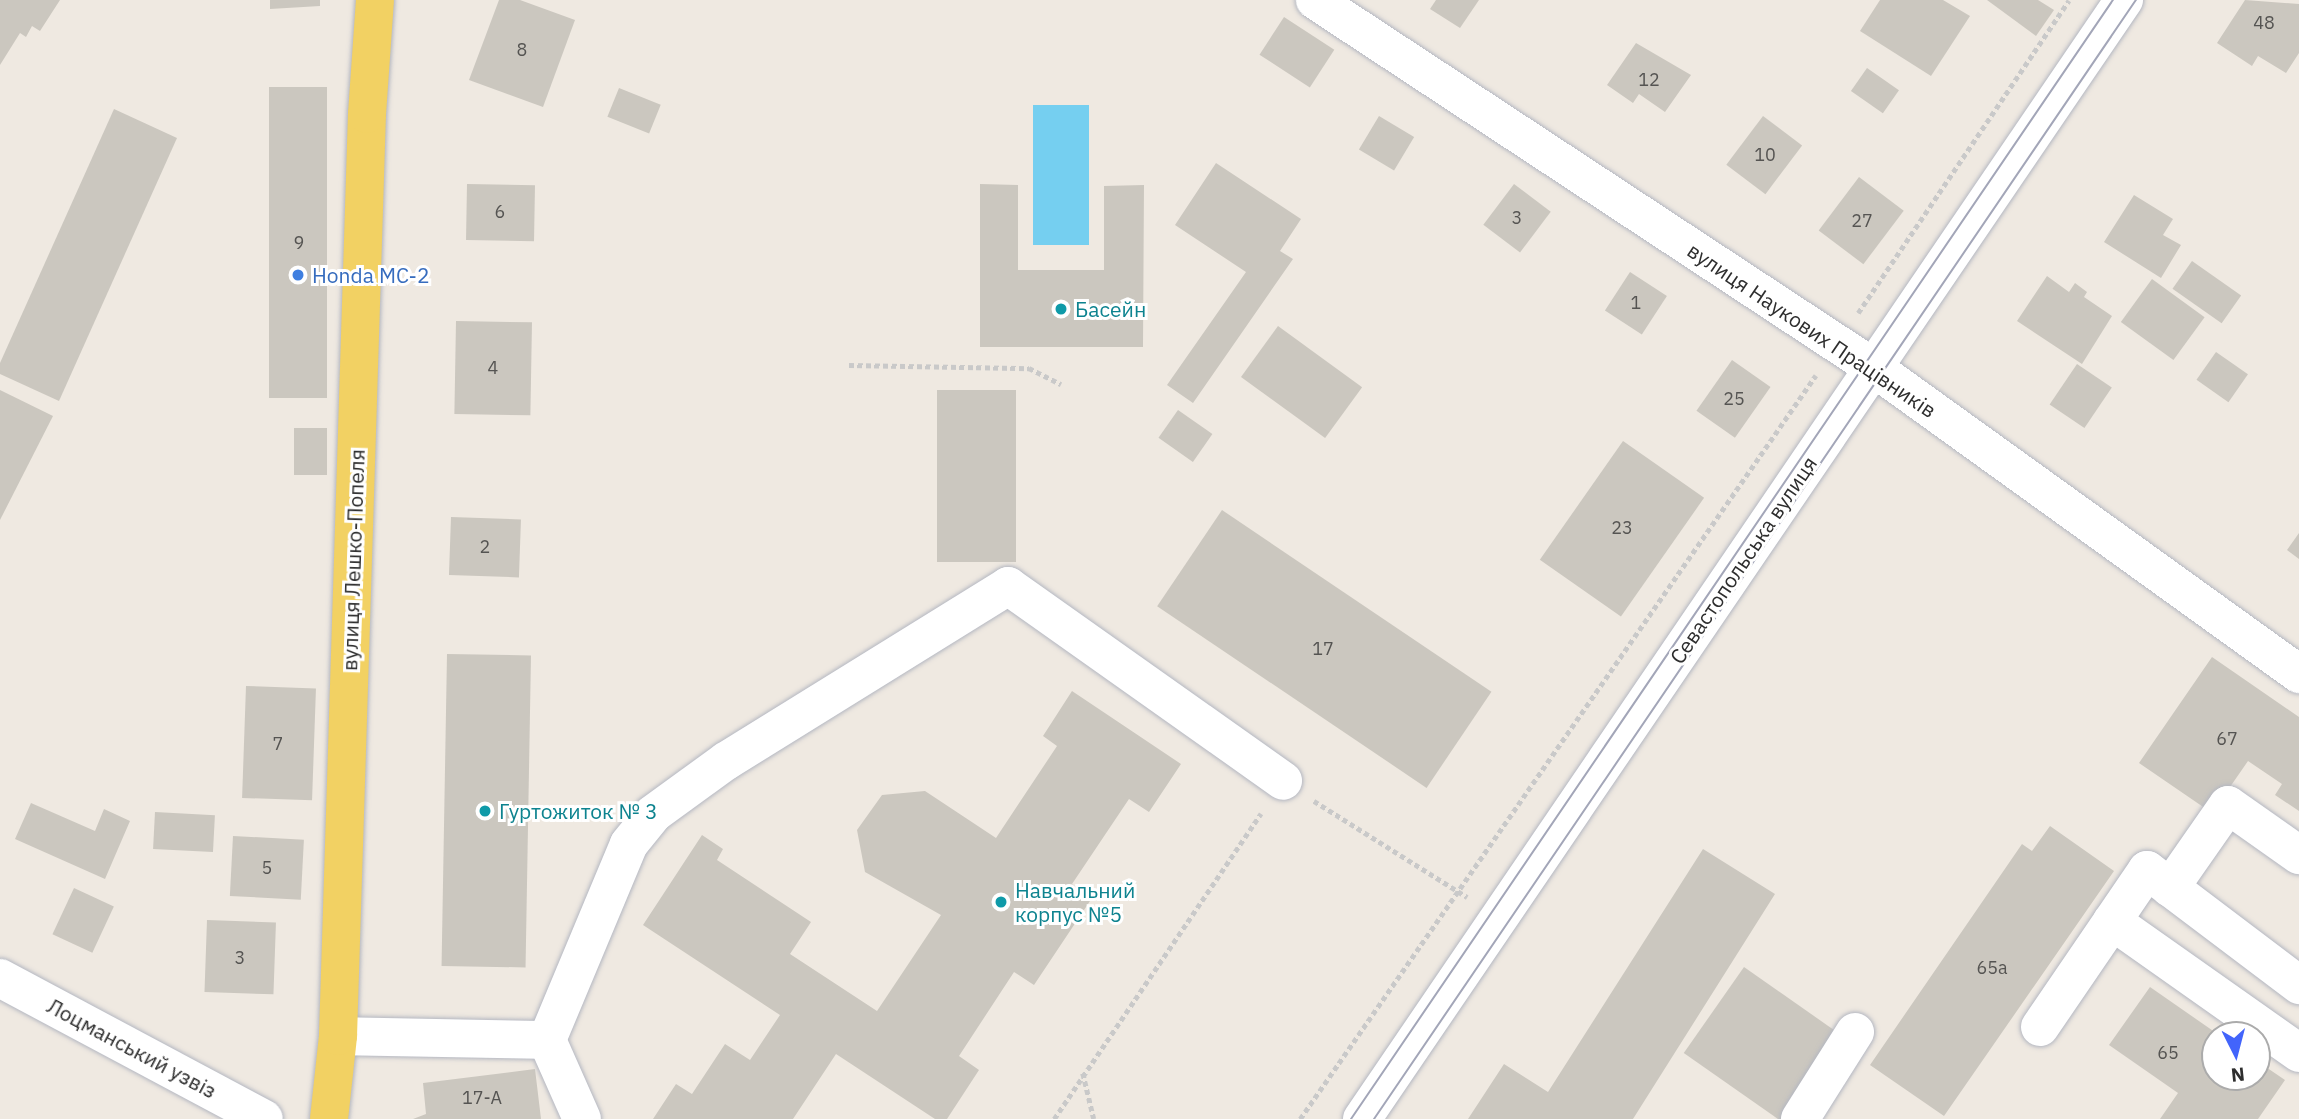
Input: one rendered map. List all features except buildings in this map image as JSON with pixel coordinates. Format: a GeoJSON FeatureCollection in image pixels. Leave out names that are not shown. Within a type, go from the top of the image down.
{"type":"FeatureCollection","features":[{"type":"Feature","properties":{"kind":"main road","name":"вулиця Лешко-Попеля"},"geometry":{"type":"LineString","coordinates":[[329,1119],[338,1036],[367,114],[375,0]]}},
{"type":"Feature","properties":{"kind":"street","name":"вулиця Наукових Працівників"},"geometry":{"type":"LineString","coordinates":[[1315,0],[1874,369],[2299,674]]}},
{"type":"Feature","properties":{"kind":"street","name":"Севастопольська вулиця"},"geometry":{"type":"LineString","coordinates":[[1362,1119],[2124,0]]}},
{"type":"Feature","properties":{"kind":"street"},"geometry":{"type":"LineString","coordinates":[[582,1119],[547,1040],[629,844],[653,814],[726,761],[1008,586],[1283,781]]}},
{"type":"Feature","properties":{"kind":"street"},"geometry":{"type":"LineString","coordinates":[[2170,888],[2228,805],[2299,855]]}},
{"type":"Feature","properties":{"kind":"street"},"geometry":{"type":"LineString","coordinates":[[2040,1027],[2147,870],[2299,985]]}},
{"type":"Feature","properties":{"kind":"street"},"geometry":{"type":"LineString","coordinates":[[2112,921],[2299,1054]]}},
{"type":"Feature","properties":{"kind":"street","name":"Лоцманський узвіз"},"geometry":{"type":"LineString","coordinates":[[0,978],[264,1119]]}},
{"type":"Feature","properties":{"kind":"street"},"geometry":{"type":"LineString","coordinates":[[1800,1119],[1855,1032]]}},
{"type":"Feature","properties":{"kind":"street"},"geometry":{"type":"LineString","coordinates":[[338,1036],[547,1040]]}},
{"type":"Feature","properties":{"kind":"path"},"geometry":{"type":"LineString","coordinates":[[1300,1119],[1837,344],[2069,0]]}},
{"type":"Feature","properties":{"kind":"path"},"geometry":{"type":"LineString","coordinates":[[849,365],[1029,368],[1060,384]]}},
{"type":"Feature","properties":{"kind":"path"},"geometry":{"type":"LineString","coordinates":[[1054,1119],[1283,781],[1458,892],[1502,915]]}},
{"type":"Feature","properties":{"kind":"path"},"geometry":{"type":"LineString","coordinates":[[1083,1073],[1094,1119]]}},
{"type":"Feature","properties":{"kind":"water"},"geometry":{"type":"Polygon","coordinates":[[[1033,105],[1089,105],[1089,245],[1033,245],[1033,105]]]}},
{"type":"Feature","properties":{"kind":"tram line"},"geometry":{"type":"LineString","coordinates":[[1351,1119],[2113,0]]}},
{"type":"Feature","properties":{"kind":"tram line"},"geometry":{"type":"LineString","coordinates":[[1374,1119],[2136,0]]}},
{"type":"Feature","properties":{"kind":"place","name":"Honda МС-2"},"geometry":{"type":"Point","coordinates":[298,275]}},
{"type":"Feature","properties":{"kind":"place","name":"Басейн"},"geometry":{"type":"Point","coordinates":[1061,309]}},
{"type":"Feature","properties":{"kind":"place","name":"Гуртожиток № 3"},"geometry":{"type":"Point","coordinates":[485,811]}},
{"type":"Feature","properties":{"kind":"place","name":"Навчальний корпус №5"},"geometry":{"type":"Point","coordinates":[1001,902]}}]}
